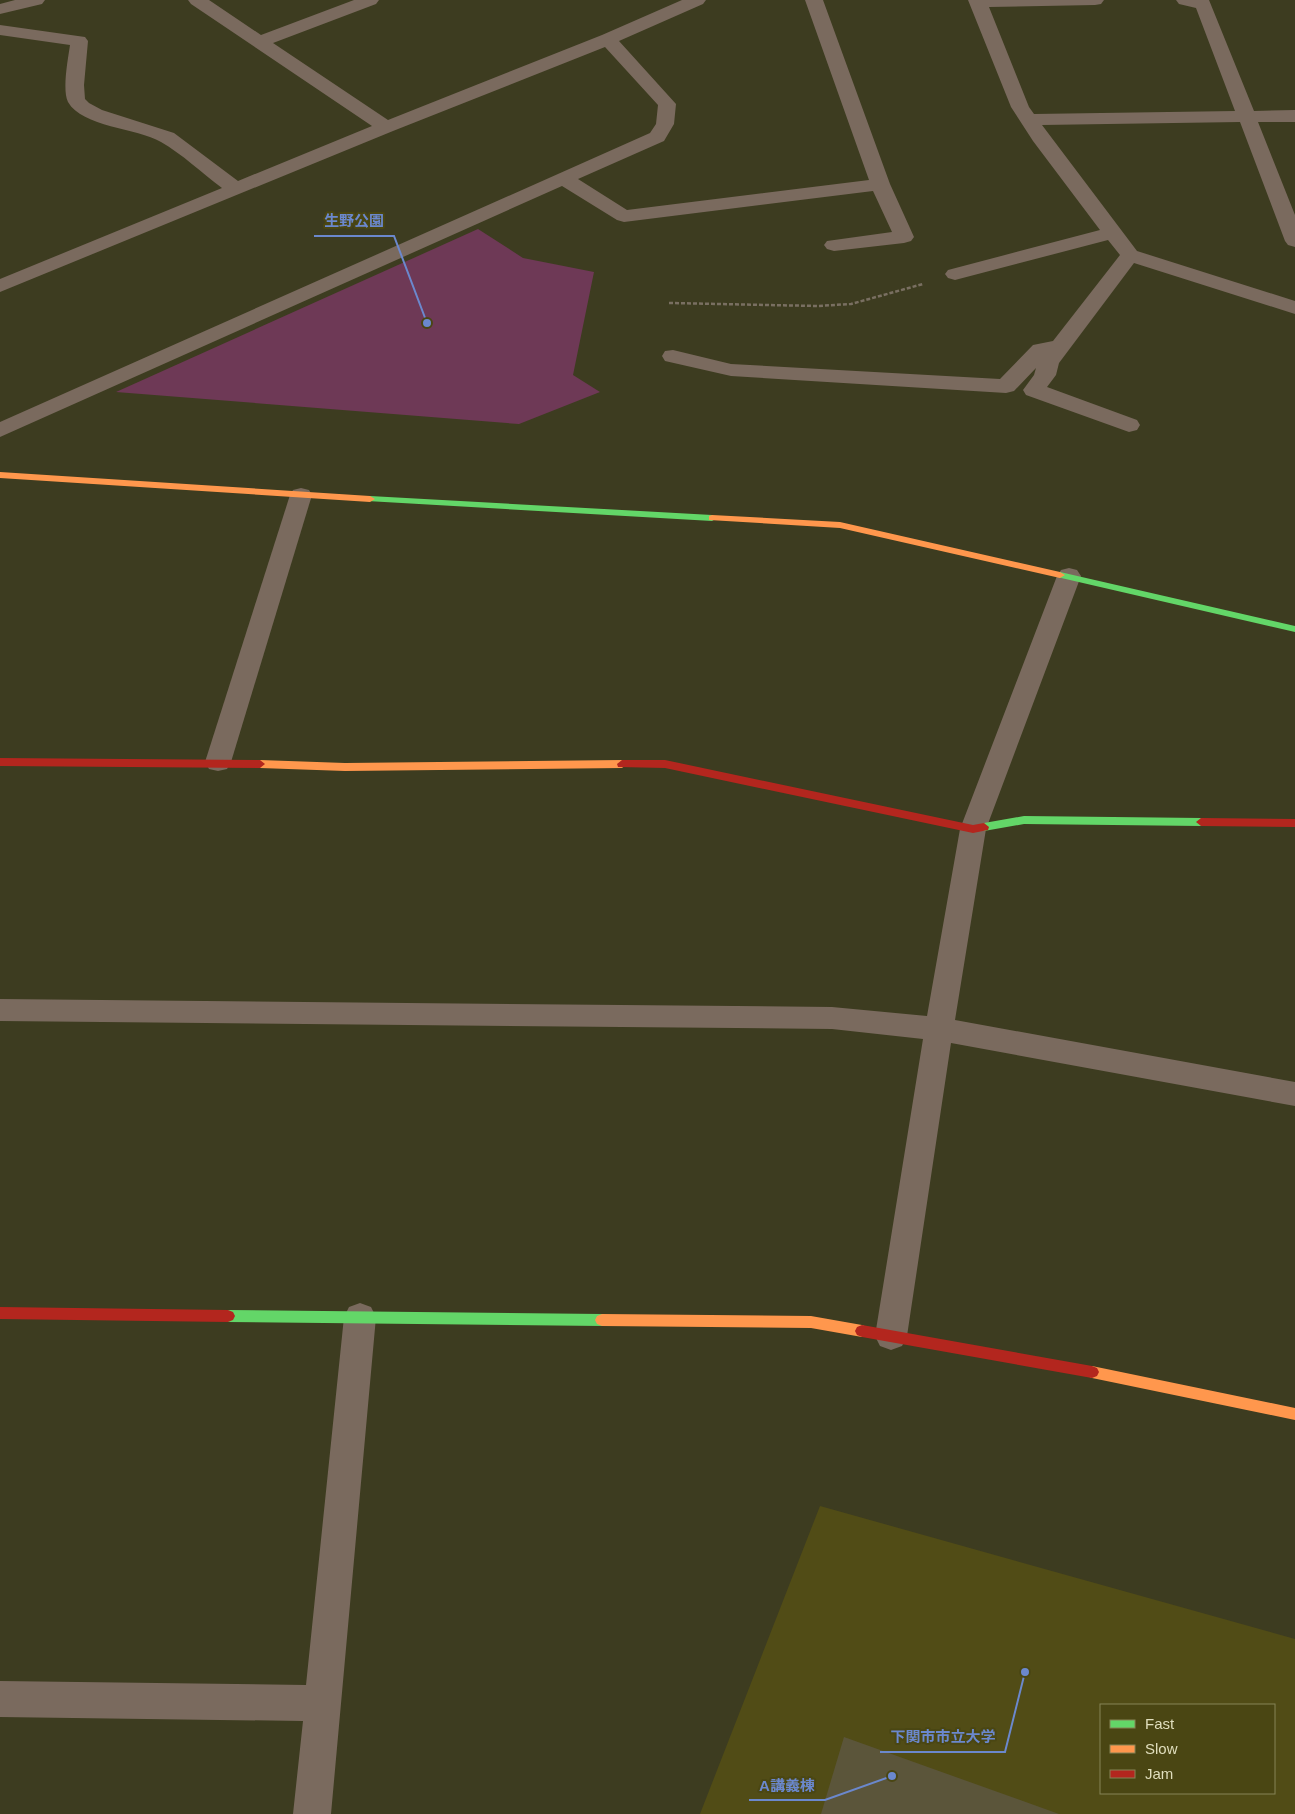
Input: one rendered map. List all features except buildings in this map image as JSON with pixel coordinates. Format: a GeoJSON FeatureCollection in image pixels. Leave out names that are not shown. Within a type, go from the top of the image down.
{"type":"FeatureCollection","features":[{"type":"Feature","properties":{"kind":"street"},"geometry":{"type":"LineString","coordinates":[[0,9],[36,0]]}},
{"type":"Feature","properties":{"kind":"street"},"geometry":{"type":"LineString","coordinates":[[197,0],[386,127]]}},
{"type":"Feature","properties":{"kind":"street"},"geometry":{"type":"LineString","coordinates":[[259,42],[370,0]]}},
{"type":"Feature","properties":{"kind":"street"},"geometry":{"type":"LineString","coordinates":[[0,286],[386,127],[608,39],[697,0]]}},
{"type":"Feature","properties":{"kind":"street"},"geometry":{"type":"LineString","coordinates":[[814,0],[880,184],[904,237],[834,245]]}},
{"type":"Feature","properties":{"kind":"street"},"geometry":{"type":"LineString","coordinates":[[1095,0],[977,1],[1020,107],[1028,120],[1111,233],[1130,255],[1295,308]]}},
{"type":"Feature","properties":{"kind":"street"},"geometry":{"type":"LineString","coordinates":[[1185,0],[1203,4],[1295,241]]}},
{"type":"Feature","properties":{"kind":"street"},"geometry":{"type":"LineString","coordinates":[[0,30],[80,41],[75,85],[76,100],[82,107],[95,114],[167,137],[236,189]]}},
{"type":"Feature","properties":{"kind":"street"},"geometry":{"type":"LineString","coordinates":[[0,430],[657,137],[665,124],[667,104],[608,39]]}},
{"type":"Feature","properties":{"kind":"street"},"geometry":{"type":"LineString","coordinates":[[1028,120],[1295,116]]}},
{"type":"Feature","properties":{"kind":"street"},"geometry":{"type":"LineString","coordinates":[[564,178],[624,216],[880,184]]}},
{"type":"Feature","properties":{"kind":"street"},"geometry":{"type":"LineString","coordinates":[[955,274],[1111,233]]}},
{"type":"Feature","properties":{"kind":"street"},"geometry":{"type":"LineString","coordinates":[[1129,425],[1034,390],[1045,375],[1048,362],[1130,255]]}},
{"type":"Feature","properties":{"kind":"street"},"geometry":{"type":"LineString","coordinates":[[673,356],[731,370],[1006,386],[1041,350],[1060,346]]}},
{"type":"Feature","properties":{"kind":"street"},"geometry":{"type":"LineString","coordinates":[[0,475],[301,495],[840,525],[1295,629]]}},
{"type":"Feature","properties":{"kind":"street"},"geometry":{"type":"LineString","coordinates":[[218,762],[301,495]]}},
{"type":"Feature","properties":{"kind":"street"},"geometry":{"type":"LineString","coordinates":[[891,1336],[938,1029],[973,829],[1069,576]]}},
{"type":"Feature","properties":{"kind":"street"},"geometry":{"type":"LineString","coordinates":[[0,762],[218,762],[345,767],[665,764],[973,829],[1024,820],[1295,823]]}},
{"type":"Feature","properties":{"kind":"street"},"geometry":{"type":"LineString","coordinates":[[0,1010],[832,1018],[938,1029],[1295,1094]]}},
{"type":"Feature","properties":{"kind":"street"},"geometry":{"type":"LineString","coordinates":[[0,1313],[811,1322],[1105,1374],[1295,1414]]}},
{"type":"Feature","properties":{"kind":"street"},"geometry":{"type":"LineString","coordinates":[[312,1814],[360,1317]]}},
{"type":"Feature","properties":{"kind":"street"},"geometry":{"type":"LineString","coordinates":[[0,1699],[323,1703]]}},
{"type":"Feature","properties":{"kind":"path"},"geometry":{"type":"LineString","coordinates":[[669,303],[818,306],[851,304],[955,274]]}},
{"type":"Feature","properties":{"kind":"shaded area"},"geometry":{"type":"Polygon","coordinates":[[[478,229],[523,258],[594,272],[573,375],[600,392],[519,424],[116,392],[478,229]]]}},
{"type":"Feature","properties":{"kind":"shaded area"},"geometry":{"type":"Polygon","coordinates":[[[820,1506],[1295,1639],[1295,1814],[700,1814],[820,1506]]]}},
{"type":"Feature","properties":{"kind":"traffic: fast"},"geometry":{"type":"LineString","coordinates":[[370,499],[712,518]]}},
{"type":"Feature","properties":{"kind":"traffic: fast"},"geometry":{"type":"LineString","coordinates":[[1060,575],[1295,629]]}},
{"type":"Feature","properties":{"kind":"traffic: fast"},"geometry":{"type":"LineString","coordinates":[[984,827],[1024,820],[1201,822]]}},
{"type":"Feature","properties":{"kind":"traffic: fast"},"geometry":{"type":"LineString","coordinates":[[228,1316],[602,1320]]}},
{"type":"Feature","properties":{"kind":"traffic: slow"},"geometry":{"type":"LineString","coordinates":[[0,475],[370,499]]}},
{"type":"Feature","properties":{"kind":"traffic: slow"},"geometry":{"type":"LineString","coordinates":[[712,518],[840,525],[1060,575]]}},
{"type":"Feature","properties":{"kind":"traffic: slow"},"geometry":{"type":"LineString","coordinates":[[260,764],[345,767],[622,764]]}},
{"type":"Feature","properties":{"kind":"traffic: slow"},"geometry":{"type":"LineString","coordinates":[[602,1320],[811,1322],[862,1331]]}},
{"type":"Feature","properties":{"kind":"traffic: slow"},"geometry":{"type":"LineString","coordinates":[[1092,1372],[1295,1414]]}},
{"type":"Feature","properties":{"kind":"traffic: jam"},"geometry":{"type":"LineString","coordinates":[[0,762],[260,764]]}},
{"type":"Feature","properties":{"kind":"traffic: jam"},"geometry":{"type":"LineString","coordinates":[[622,764],[665,764],[973,829],[984,827]]}},
{"type":"Feature","properties":{"kind":"traffic: jam"},"geometry":{"type":"LineString","coordinates":[[1201,822],[1295,823]]}},
{"type":"Feature","properties":{"kind":"traffic: jam"},"geometry":{"type":"LineString","coordinates":[[0,1313],[228,1316]]}},
{"type":"Feature","properties":{"kind":"traffic: jam"},"geometry":{"type":"LineString","coordinates":[[862,1331],[1092,1372]]}},
{"type":"Feature","properties":{"kind":"place","name":"生野公園"},"geometry":{"type":"Point","coordinates":[427,323]}},
{"type":"Feature","properties":{"kind":"place","name":"下関市市立大学"},"geometry":{"type":"Point","coordinates":[1025,1672]}},
{"type":"Feature","properties":{"kind":"place","name":"A講義棟"},"geometry":{"type":"Point","coordinates":[892,1776]}}]}
